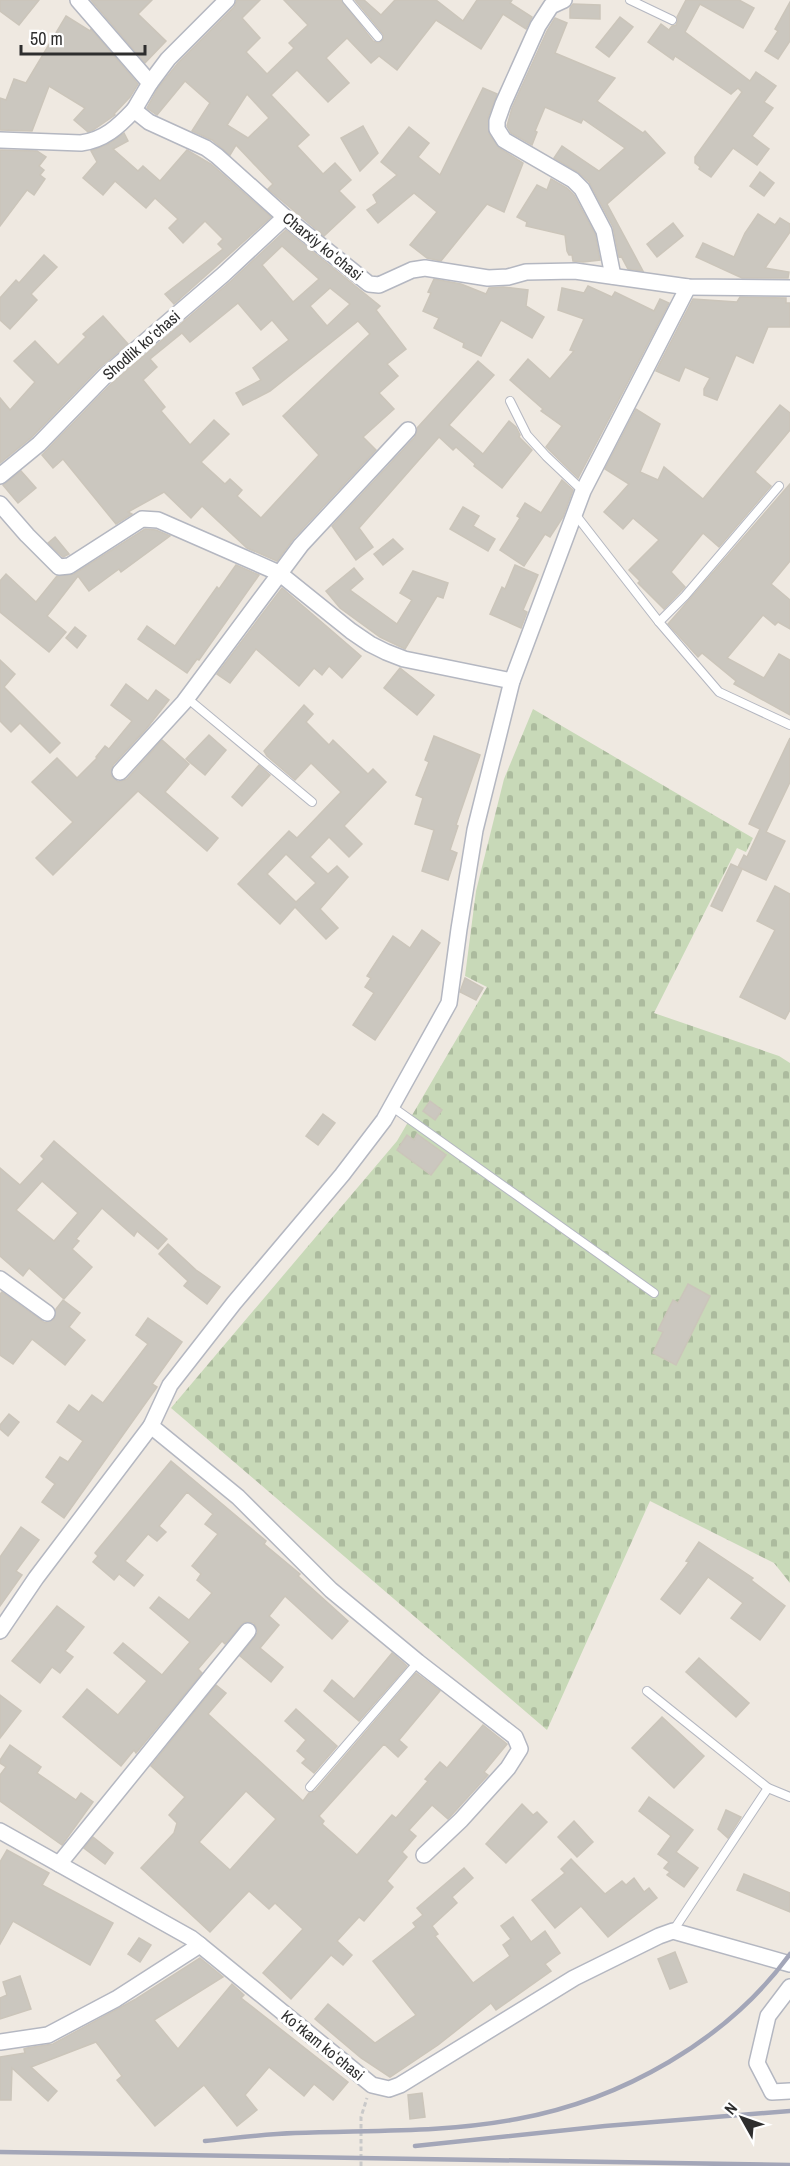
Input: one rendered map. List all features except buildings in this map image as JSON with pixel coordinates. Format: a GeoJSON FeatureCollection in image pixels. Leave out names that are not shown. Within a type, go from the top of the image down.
{"type":"FeatureCollection","features":[{"type":"Feature","properties":{"kind":"street"},"geometry":{"type":"LineString","coordinates":[[78,0],[150,83]]}},
{"type":"Feature","properties":{"kind":"street"},"geometry":{"type":"LineString","coordinates":[[0,140],[81,143],[93,141],[117,128],[134,110],[168,59],[227,0]]}},
{"type":"Feature","properties":{"kind":"street"},"geometry":{"type":"LineString","coordinates":[[564,0],[545,11],[503,104],[497,121],[497,129],[504,140],[573,180],[582,189],[604,231],[613,276]]}},
{"type":"Feature","properties":{"kind":"street","name":"Charxiy koʻchasi"},"geometry":{"type":"LineString","coordinates":[[134,110],[149,122],[212,152],[285,217],[369,284],[385,284],[412,270],[425,268],[488,278],[508,277],[526,272],[575,271],[688,286],[790,288]]}},
{"type":"Feature","properties":{"kind":"street","name":"Shodlik koʻchasi"},"geometry":{"type":"LineString","coordinates":[[0,476],[39,444],[105,376],[224,274],[285,217]]}},
{"type":"Feature","properties":{"kind":"street"},"geometry":{"type":"LineString","coordinates":[[0,1631],[36,1578],[151,1426],[170,1385],[384,1120],[449,1003],[475,830],[512,681],[573,512],[688,286]]}},
{"type":"Feature","properties":{"kind":"street"},"geometry":{"type":"LineString","coordinates":[[120,772],[187,698],[301,546],[408,430]]}},
{"type":"Feature","properties":{"kind":"street"},"geometry":{"type":"LineString","coordinates":[[0,504],[33,542],[59,567],[69,566],[142,519],[158,520],[279,573],[351,631],[386,652],[404,659],[512,681]]}},
{"type":"Feature","properties":{"kind":"street"},"geometry":{"type":"LineString","coordinates":[[0,1279],[47,1313]]}},
{"type":"Feature","properties":{"kind":"street"},"geometry":{"type":"LineString","coordinates":[[151,1426],[238,1497],[331,1590],[418,1662],[515,1737],[520,1749],[508,1768],[461,1820],[424,1855]]}},
{"type":"Feature","properties":{"kind":"street"},"geometry":{"type":"LineString","coordinates":[[59,1864],[248,1631]]}},
{"type":"Feature","properties":{"kind":"street","name":"Koʻrkam koʻchasi"},"geometry":{"type":"LineString","coordinates":[[0,1831],[191,1938],[372,2085],[389,2089],[400,2085],[574,1978],[673,1931]]}},
{"type":"Feature","properties":{"kind":"street"},"geometry":{"type":"LineString","coordinates":[[673,1931],[790,1964]]}},
{"type":"Feature","properties":{"kind":"street"},"geometry":{"type":"LineString","coordinates":[[0,2042],[48,2035],[117,1999],[200,1945]]}},
{"type":"Feature","properties":{"kind":"street"},"geometry":{"type":"LineString","coordinates":[[790,1987],[768,2016],[757,2063],[772,2092],[790,2091]]}},
{"type":"Feature","properties":{"kind":"lane"},"geometry":{"type":"LineString","coordinates":[[347,0],[378,37]]}},
{"type":"Feature","properties":{"kind":"lane"},"geometry":{"type":"LineString","coordinates":[[630,0],[672,20]]}},
{"type":"Feature","properties":{"kind":"lane"},"geometry":{"type":"LineString","coordinates":[[510,401],[527,435],[583,491]]}},
{"type":"Feature","properties":{"kind":"lane"},"geometry":{"type":"LineString","coordinates":[[659,622],[685,596],[780,486]]}},
{"type":"Feature","properties":{"kind":"lane"},"geometry":{"type":"LineString","coordinates":[[573,512],[659,622],[719,692],[790,725]]}},
{"type":"Feature","properties":{"kind":"lane"},"geometry":{"type":"LineString","coordinates":[[187,698],[312,802]]}},
{"type":"Feature","properties":{"kind":"lane"},"geometry":{"type":"LineString","coordinates":[[392,1106],[654,1293]]}},
{"type":"Feature","properties":{"kind":"lane"},"geometry":{"type":"LineString","coordinates":[[310,1787],[418,1662]]}},
{"type":"Feature","properties":{"kind":"lane"},"geometry":{"type":"LineString","coordinates":[[647,1691],[768,1788],[790,1797]]}},
{"type":"Feature","properties":{"kind":"lane"},"geometry":{"type":"LineString","coordinates":[[673,1931],[768,1788]]}},
{"type":"Feature","properties":{"kind":"path"},"geometry":{"type":"LineString","coordinates":[[361,2166],[361,2117],[372,2085]]}},
{"type":"Feature","properties":{"kind":"green space"},"geometry":{"type":"Polygon","coordinates":[[[533,709],[753,838],[746,852],[737,848],[654,1013],[779,1056],[790,1063],[790,1583],[774,1563],[650,1501],[547,1730],[171,1408],[397,1141],[487,987],[465,976],[476,891],[504,779],[533,709]]]}},
{"type":"Feature","properties":{"kind":"railway"},"geometry":{"type":"LineString","coordinates":[[205,2141],[284,2134],[462,2127],[517,2119],[556,2110],[595,2097],[669,2062],[735,2014],[790,1954]]}},
{"type":"Feature","properties":{"kind":"railway"},"geometry":{"type":"LineString","coordinates":[[415,2146],[605,2126],[790,2111]]}},
{"type":"Feature","properties":{"kind":"railway"},"geometry":{"type":"LineString","coordinates":[[0,2152],[790,2165]]}}]}
